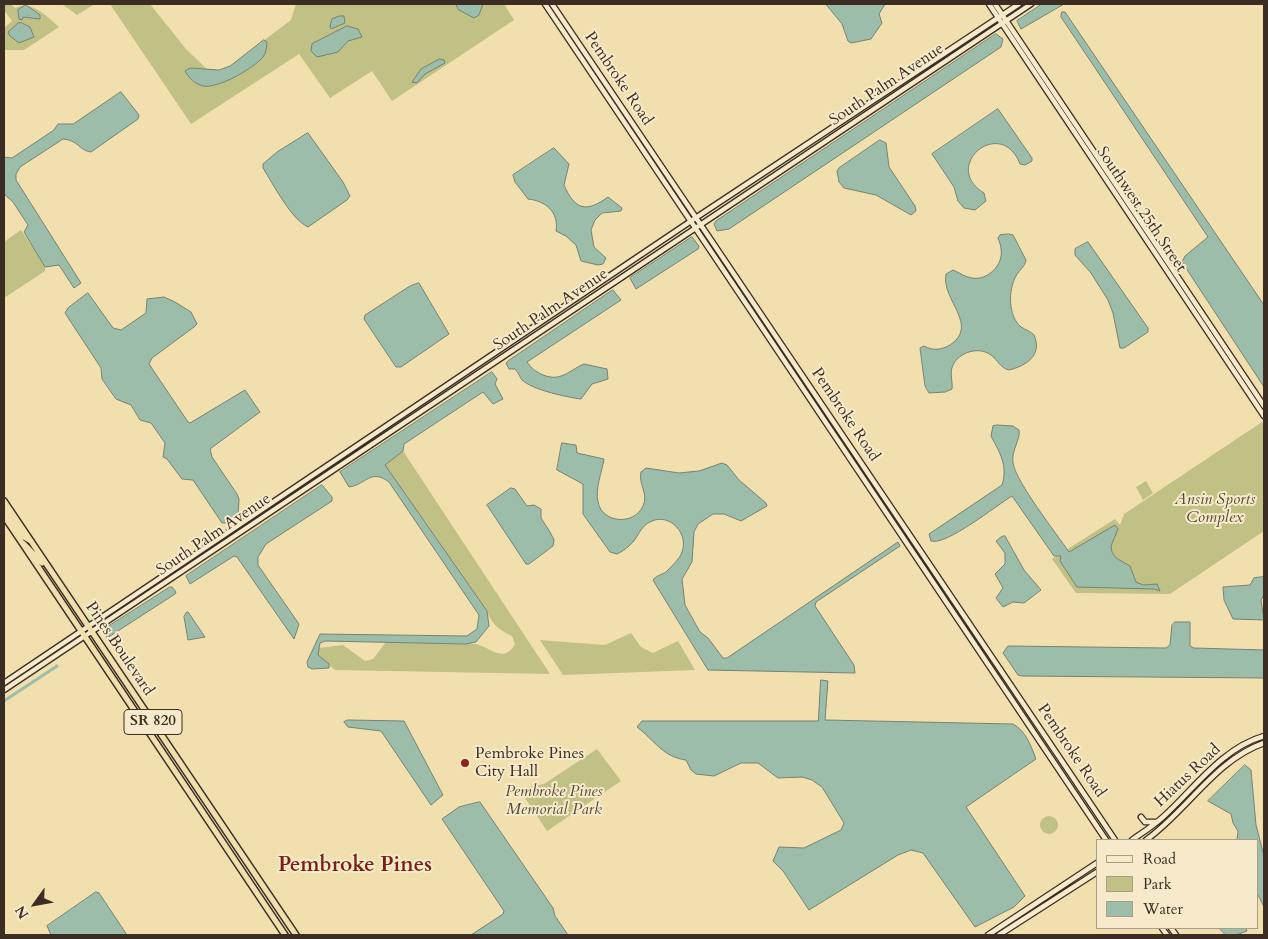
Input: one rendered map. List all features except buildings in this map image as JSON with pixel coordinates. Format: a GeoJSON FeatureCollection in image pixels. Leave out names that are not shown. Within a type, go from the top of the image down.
{"type":"FeatureCollection","features":[{"type":"Feature","properties":{"kind":"highway","name":"Pines Boulevard"},"geometry":{"type":"LineString","coordinates":[[4,502],[24,537],[31,540],[296,935]]}},
{"type":"Feature","properties":{"kind":"highway","name":"Pines Boulevard"},"geometry":{"type":"LineString","coordinates":[[4,516],[285,935]]}},
{"type":"Feature","properties":{"kind":"highway"},"geometry":{"type":"LineString","coordinates":[[22,543],[30,548],[58,580]]}},
{"type":"Feature","properties":{"kind":"highway"},"geometry":{"type":"LineString","coordinates":[[268,909],[284,917]]}},
{"type":"Feature","properties":{"kind":"highway"},"geometry":{"type":"LineString","coordinates":[[276,921],[289,924]]}},
{"type":"Feature","properties":{"kind":"main road","name":"Pembroke Road"},"geometry":{"type":"LineString","coordinates":[[545,4],[1105,839]]}},
{"type":"Feature","properties":{"kind":"main road","name":"Pembroke Road"},"geometry":{"type":"LineString","coordinates":[[552,4],[702,224],[1114,839]]}},
{"type":"Feature","properties":{"kind":"main road"},"geometry":{"type":"LineString","coordinates":[[989,4],[1000,17]]}},
{"type":"Feature","properties":{"kind":"main road"},"geometry":{"type":"LineString","coordinates":[[994,4],[1000,17]]}},
{"type":"Feature","properties":{"kind":"main road","name":"South Palm Avenue"},"geometry":{"type":"LineString","coordinates":[[4,683],[691,221],[1019,4]]}},
{"type":"Feature","properties":{"kind":"main road","name":"South Palm Avenue"},"geometry":{"type":"LineString","coordinates":[[4,690],[1031,4]]}},
{"type":"Feature","properties":{"kind":"main road","name":"Southwest 25th Street"},"geometry":{"type":"LineString","coordinates":[[1000,17],[1264,416]]}},
{"type":"Feature","properties":{"kind":"main road","name":"Southwest 25th Street"},"geometry":{"type":"LineString","coordinates":[[1003,22],[1264,406]]}},
{"type":"Feature","properties":{"kind":"main road"},"geometry":{"type":"LineString","coordinates":[[1000,680],[1006,676]]}},
{"type":"Feature","properties":{"kind":"main road","name":"Hiatus Road"},"geometry":{"type":"LineString","coordinates":[[1133,839],[1158,822],[1222,760],[1238,748],[1264,736]]}},
{"type":"Feature","properties":{"kind":"main road","name":"Hiatus Road"},"geometry":{"type":"LineString","coordinates":[[1147,839],[1174,817],[1240,754],[1264,743]]}},
{"type":"Feature","properties":{"kind":"main road"},"geometry":{"type":"LineString","coordinates":[[1222,760],[1227,765]]}},
{"type":"Feature","properties":{"kind":"main road"},"geometry":{"type":"LineString","coordinates":[[1057,765],[1063,761]]}},
{"type":"Feature","properties":{"kind":"main road"},"geometry":{"type":"LineString","coordinates":[[1141,817],[1146,823],[1158,822]]}},
{"type":"Feature","properties":{"kind":"main road"},"geometry":{"type":"LineString","coordinates":[[988,935],[1096,864]]}},
{"type":"Feature","properties":{"kind":"main road"},"geometry":{"type":"LineString","coordinates":[[999,935],[1096,873]]}},
{"type":"Feature","properties":{"kind":"green space"},"geometry":{"type":"Polygon","coordinates":[[[4,4],[11,4],[15,8],[27,6],[38,10],[59,27],[24,50],[4,50],[4,28],[12,21],[4,10],[4,4]]]}},
{"type":"Feature","properties":{"kind":"green space"},"geometry":{"type":"Polygon","coordinates":[[[62,4],[95,4],[77,15],[62,4]]]}},
{"type":"Feature","properties":{"kind":"green space"},"geometry":{"type":"Polygon","coordinates":[[[110,4],[150,4],[186,49],[209,71],[230,66],[291,20],[296,4],[504,4],[514,20],[392,101],[372,71],[330,98],[299,54],[191,124],[110,4]]]}},
{"type":"Feature","properties":{"kind":"green space"},"geometry":{"type":"Polygon","coordinates":[[[21,230],[45,266],[45,271],[4,298],[4,242],[21,230]]]}},
{"type":"Feature","properties":{"kind":"green space","name":"Ansin Sports Complex"},"geometry":{"type":"Polygon","coordinates":[[[1262,422],[1264,425],[1264,531],[1170,594],[1076,593],[1052,559],[1115,519],[1120,525],[1124,514],[1262,422]]]}},
{"type":"Feature","properties":{"kind":"green space"},"geometry":{"type":"Polygon","coordinates":[[[403,451],[550,674],[335,670],[318,655],[319,648],[343,645],[365,661],[373,659],[386,642],[474,644],[504,654],[510,651],[515,644],[512,636],[500,629],[491,620],[487,611],[386,468],[385,465],[403,451]]]}},
{"type":"Feature","properties":{"kind":"green space"},"geometry":{"type":"Polygon","coordinates":[[[1146,481],[1153,493],[1143,500],[1136,487],[1146,481]]]}},
{"type":"Feature","properties":{"kind":"green space"},"geometry":{"type":"Polygon","coordinates":[[[631,633],[641,647],[653,653],[678,641],[695,670],[563,675],[540,640],[605,645],[631,633]]]}},
{"type":"Feature","properties":{"kind":"green space","name":"Pembroke Pines Memorial Park"},"geometry":{"type":"Polygon","coordinates":[[[597,749],[621,781],[547,831],[519,789],[544,784],[597,749]]]}},
{"type":"Feature","properties":{"kind":"green space"},"geometry":{"type":"Polygon","coordinates":[[[1049,816],[1055,819],[1058,825],[1055,831],[1049,834],[1043,831],[1040,825],[1043,819],[1049,816]]]}},
{"type":"Feature","properties":{"kind":"water"},"geometry":{"type":"Polygon","coordinates":[[[456,4],[483,4],[479,15],[474,18],[459,10],[456,4]]]}},
{"type":"Feature","properties":{"kind":"water"},"geometry":{"type":"Polygon","coordinates":[[[826,4],[885,4],[879,14],[882,23],[871,39],[851,43],[848,41],[842,24],[826,4]]]}},
{"type":"Feature","properties":{"kind":"water"},"geometry":{"type":"Polygon","coordinates":[[[1042,4],[1064,4],[1021,29],[1017,21],[1042,4]]]}},
{"type":"Feature","properties":{"kind":"water"},"geometry":{"type":"Polygon","coordinates":[[[26,5],[40,15],[40,19],[23,17],[22,20],[19,19],[18,10],[26,5]]]}},
{"type":"Feature","properties":{"kind":"water"},"geometry":{"type":"Polygon","coordinates":[[[1062,12],[1065,12],[1264,305],[1264,387],[1182,262],[1185,256],[1208,237],[1061,17],[1062,12]]]}},
{"type":"Feature","properties":{"kind":"water"},"geometry":{"type":"Polygon","coordinates":[[[344,16],[345,23],[331,29],[332,19],[344,16]]]}},
{"type":"Feature","properties":{"kind":"water"},"geometry":{"type":"Polygon","coordinates":[[[18,23],[30,27],[34,37],[19,43],[8,32],[18,23]]]}},
{"type":"Feature","properties":{"kind":"water"},"geometry":{"type":"Polygon","coordinates":[[[347,26],[358,29],[362,37],[348,41],[338,52],[317,57],[311,51],[312,44],[347,26]]]}},
{"type":"Feature","properties":{"kind":"water"},"geometry":{"type":"Polygon","coordinates":[[[996,34],[1003,39],[1001,47],[729,229],[717,231],[714,224],[716,221],[996,34]]]}},
{"type":"Feature","properties":{"kind":"water"},"geometry":{"type":"Polygon","coordinates":[[[264,40],[267,44],[263,57],[244,72],[226,81],[203,86],[192,80],[185,71],[190,68],[219,70],[230,66],[264,40]]]}},
{"type":"Feature","properties":{"kind":"water"},"geometry":{"type":"Polygon","coordinates":[[[440,59],[444,60],[445,63],[425,74],[417,83],[412,82],[421,69],[440,59]]]}},
{"type":"Feature","properties":{"kind":"water"},"geometry":{"type":"Polygon","coordinates":[[[121,92],[139,115],[138,119],[91,152],[84,150],[72,141],[63,139],[20,167],[16,174],[16,180],[81,283],[74,288],[59,265],[45,267],[24,232],[28,225],[13,202],[4,194],[4,157],[12,158],[54,130],[58,124],[73,124],[121,92]]]}},
{"type":"Feature","properties":{"kind":"water"},"geometry":{"type":"Polygon","coordinates":[[[998,109],[1032,158],[1032,161],[1025,165],[1020,164],[1011,150],[1000,144],[989,145],[978,150],[971,159],[968,170],[972,182],[984,193],[986,201],[975,210],[964,208],[958,201],[954,187],[932,154],[998,109]]]}},
{"type":"Feature","properties":{"kind":"water"},"geometry":{"type":"Polygon","coordinates":[[[308,133],[343,182],[350,196],[308,227],[295,217],[289,209],[263,168],[263,164],[277,152],[308,133]]]}},
{"type":"Feature","properties":{"kind":"water"},"geometry":{"type":"Polygon","coordinates":[[[880,140],[886,143],[889,167],[915,206],[916,211],[911,215],[876,195],[844,188],[839,182],[837,171],[839,168],[880,140]]]}},
{"type":"Feature","properties":{"kind":"water"},"geometry":{"type":"Polygon","coordinates":[[[554,148],[569,164],[564,185],[572,200],[577,204],[587,207],[608,197],[622,208],[621,211],[602,213],[595,220],[591,230],[594,247],[606,258],[603,264],[598,265],[581,261],[576,245],[566,236],[556,231],[555,218],[550,209],[540,202],[528,199],[515,182],[513,175],[554,148]]]}},
{"type":"Feature","properties":{"kind":"water"},"geometry":{"type":"Polygon","coordinates":[[[1000,235],[1013,235],[1026,260],[1013,282],[1011,295],[1012,310],[1021,327],[1034,335],[1036,342],[1035,354],[1021,366],[1009,370],[1003,368],[986,352],[975,351],[964,354],[953,365],[951,371],[952,389],[945,392],[929,393],[925,386],[920,348],[924,346],[931,349],[947,347],[958,337],[961,329],[961,321],[946,284],[946,274],[953,270],[965,276],[978,278],[989,274],[1000,261],[1001,248],[998,238],[1000,235]]]}},
{"type":"Feature","properties":{"kind":"water"},"geometry":{"type":"Polygon","coordinates":[[[692,237],[699,246],[698,249],[636,289],[630,278],[692,237]]]}},
{"type":"Feature","properties":{"kind":"water"},"geometry":{"type":"Polygon","coordinates":[[[1088,242],[1148,328],[1148,332],[1124,348],[1120,348],[1113,313],[1108,300],[1091,273],[1075,255],[1075,249],[1088,242]]]}},
{"type":"Feature","properties":{"kind":"water"},"geometry":{"type":"Polygon","coordinates":[[[419,283],[449,334],[401,367],[396,367],[364,319],[365,315],[410,286],[419,283]]]}},
{"type":"Feature","properties":{"kind":"water"},"geometry":{"type":"Polygon","coordinates":[[[613,290],[621,300],[527,362],[536,371],[549,377],[564,375],[584,364],[607,369],[608,379],[592,384],[581,399],[559,395],[534,387],[522,380],[515,369],[509,369],[506,363],[508,361],[613,290]]]}},
{"type":"Feature","properties":{"kind":"water"},"geometry":{"type":"Polygon","coordinates":[[[88,293],[113,328],[121,330],[146,313],[147,299],[164,297],[191,312],[197,324],[152,358],[149,364],[188,422],[190,423],[245,390],[260,412],[210,449],[212,457],[239,499],[238,516],[228,523],[222,523],[193,480],[182,479],[167,459],[163,457],[165,443],[151,423],[140,420],[131,405],[116,399],[102,379],[101,368],[65,313],[68,308],[88,293]]]}},
{"type":"Feature","properties":{"kind":"water"},"geometry":{"type":"Polygon","coordinates":[[[492,372],[497,379],[495,384],[503,399],[493,404],[483,392],[404,444],[403,451],[385,465],[487,611],[489,626],[476,642],[466,644],[325,641],[320,643],[318,655],[329,664],[329,668],[312,669],[308,667],[307,662],[320,634],[467,636],[477,629],[479,615],[389,482],[383,478],[372,477],[349,487],[340,472],[492,372]]]}},
{"type":"Feature","properties":{"kind":"water"},"geometry":{"type":"Polygon","coordinates":[[[993,426],[1013,426],[1019,430],[1013,458],[1016,472],[1046,520],[1069,552],[1115,525],[1118,529],[1111,546],[1116,558],[1130,566],[1136,582],[1143,585],[1157,584],[1160,591],[1154,589],[1077,587],[1060,561],[1061,556],[1054,556],[1012,496],[959,531],[938,541],[931,541],[929,534],[1002,485],[1004,466],[991,436],[993,426]]]}},
{"type":"Feature","properties":{"kind":"water"},"geometry":{"type":"Polygon","coordinates":[[[562,443],[576,445],[577,453],[604,459],[597,497],[601,509],[612,518],[626,519],[633,517],[639,512],[645,502],[640,476],[641,472],[646,468],[679,473],[699,471],[722,463],[727,465],[739,480],[766,503],[767,506],[741,521],[724,514],[713,514],[698,524],[694,532],[692,562],[682,579],[685,605],[700,632],[708,638],[723,658],[727,658],[898,542],[900,546],[816,602],[815,606],[854,665],[855,673],[708,670],[653,580],[666,572],[681,554],[683,538],[680,532],[665,520],[652,521],[644,526],[626,548],[617,554],[610,552],[583,514],[583,484],[557,470],[562,443]]]}},
{"type":"Feature","properties":{"kind":"water"},"geometry":{"type":"Polygon","coordinates":[[[322,485],[332,497],[332,501],[266,544],[258,557],[258,565],[299,624],[294,639],[237,557],[234,556],[190,584],[186,576],[322,485]]]}},
{"type":"Feature","properties":{"kind":"water"},"geometry":{"type":"Polygon","coordinates":[[[511,488],[515,489],[527,506],[534,505],[541,509],[541,518],[554,540],[553,546],[529,564],[526,564],[487,505],[511,488]]]}},
{"type":"Feature","properties":{"kind":"water"},"geometry":{"type":"Polygon","coordinates":[[[1005,536],[1024,570],[1041,590],[1024,603],[1013,602],[1003,607],[996,598],[1003,588],[995,574],[1005,564],[1005,553],[996,541],[1005,536]]]}},
{"type":"Feature","properties":{"kind":"water"},"geometry":{"type":"Polygon","coordinates":[[[1264,577],[1264,595],[1261,600],[1264,620],[1233,619],[1224,600],[1223,587],[1250,585],[1254,578],[1264,577]]]}},
{"type":"Feature","properties":{"kind":"water"},"geometry":{"type":"Polygon","coordinates":[[[170,587],[176,592],[175,594],[107,638],[103,630],[170,587]]]}},
{"type":"Feature","properties":{"kind":"water"},"geometry":{"type":"Polygon","coordinates":[[[187,612],[205,637],[188,640],[184,617],[187,612]]]}},
{"type":"Feature","properties":{"kind":"water"},"geometry":{"type":"Polygon","coordinates":[[[1175,622],[1190,622],[1190,646],[1194,648],[1264,650],[1264,678],[1022,676],[1018,675],[1003,653],[1008,646],[1166,648],[1170,645],[1172,625],[1175,622]]]}},
{"type":"Feature","properties":{"kind":"water"},"geometry":{"type":"Polygon","coordinates":[[[821,680],[828,681],[825,720],[1013,724],[1018,727],[1027,739],[1036,759],[966,807],[1025,896],[1014,907],[975,927],[923,853],[911,850],[898,855],[809,910],[783,871],[773,861],[779,847],[804,848],[841,830],[844,823],[822,787],[812,780],[802,777],[778,778],[758,763],[741,763],[714,776],[696,774],[691,770],[686,760],[665,752],[637,727],[642,721],[818,721],[821,680]]]}},
{"type":"Feature","properties":{"kind":"water"},"geometry":{"type":"Polygon","coordinates":[[[348,720],[404,721],[443,795],[431,805],[381,731],[348,727],[344,722],[348,720]]]}},
{"type":"Feature","properties":{"kind":"water"},"geometry":{"type":"Polygon","coordinates":[[[1245,765],[1251,770],[1256,825],[1264,856],[1264,907],[1258,895],[1258,839],[1237,839],[1238,831],[1233,823],[1231,814],[1208,801],[1245,765]]]}},
{"type":"Feature","properties":{"kind":"water"},"geometry":{"type":"Polygon","coordinates":[[[480,802],[553,908],[555,916],[568,935],[471,935],[503,914],[504,911],[442,819],[459,807],[480,802]]]}},
{"type":"Feature","properties":{"kind":"water"},"geometry":{"type":"Polygon","coordinates":[[[96,892],[99,893],[127,935],[51,935],[47,926],[96,892]]]}},
{"type":"Feature","properties":{"kind":"water"},"geometry":{"type":"Polygon","coordinates":[[[1220,929],[1246,929],[1247,931],[1236,935],[1226,935],[1220,929]]]}},
{"type":"Feature","properties":{"kind":"waterway"},"geometry":{"type":"LineString","coordinates":[[4,701],[57,666]]}},
{"type":"Feature","properties":{"kind":"place","name":"Pembroke Pines City Hall"},"geometry":{"type":"Point","coordinates":[465,763]}},
{"type":"Feature","properties":{"kind":"district","name":"Pembroke Pines"},"geometry":{"type":"Point","coordinates":[355,866]}}]}
